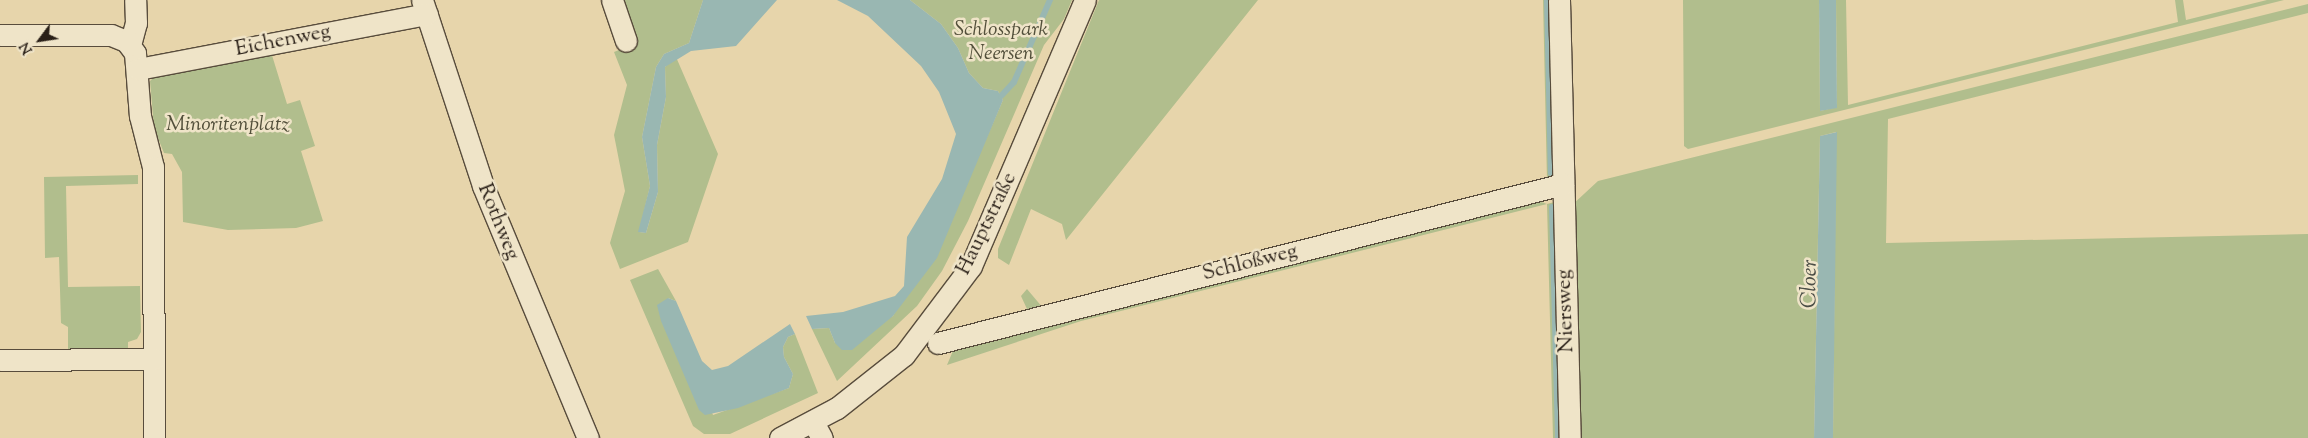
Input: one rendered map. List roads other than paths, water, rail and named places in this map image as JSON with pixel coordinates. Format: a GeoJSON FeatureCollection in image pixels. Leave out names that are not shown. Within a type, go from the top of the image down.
{"type":"FeatureCollection","features":[{"type":"Feature","properties":{"kind":"street"},"geometry":{"type":"LineString","coordinates":[[135,0],[135,57],[140,116],[153,167],[154,438]]}},
{"type":"Feature","properties":{"kind":"street"},"geometry":{"type":"LineString","coordinates":[[612,0],[626,40]]}},
{"type":"Feature","properties":{"kind":"street","name":"Hauptstraße"},"geometry":{"type":"LineString","coordinates":[[780,438],[818,430],[837,408],[904,355],[970,266],[1085,0]]}},
{"type":"Feature","properties":{"kind":"street","name":"Niersweg"},"geometry":{"type":"LineString","coordinates":[[1559,0],[1570,438]]}},
{"type":"Feature","properties":{"kind":"street","name":"Eichenweg"},"geometry":{"type":"LineString","coordinates":[[135,57],[425,7]]}},
{"type":"Feature","properties":{"kind":"street","name":"Rothweg"},"geometry":{"type":"LineString","coordinates":[[425,7],[483,186],[588,438]]}},
{"type":"Feature","properties":{"kind":"street"},"geometry":{"type":"LineString","coordinates":[[0,35],[111,35],[135,57]]}},
{"type":"Feature","properties":{"kind":"street","name":"Schloßweg"},"geometry":{"type":"LineString","coordinates":[[938,343],[1563,184]]}},
{"type":"Feature","properties":{"kind":"street"},"geometry":{"type":"LineString","coordinates":[[0,360],[154,359]]}},
{"type":"Feature","properties":{"kind":"water"},"geometry":{"type":"Polygon","coordinates":[[[703,0],[777,0],[736,46],[691,51],[665,67],[666,97],[657,145],[658,192],[646,233],[638,232],[650,186],[642,137],[656,67],[664,54],[689,43],[703,0]]]}},
{"type":"Feature","properties":{"kind":"water"},"geometry":{"type":"Polygon","coordinates":[[[837,0],[910,0],[941,24],[958,48],[969,73],[983,88],[998,91],[1003,100],[937,258],[893,316],[852,350],[842,350],[835,343],[829,328],[812,329],[806,316],[843,312],[895,296],[904,286],[907,237],[942,179],[956,134],[939,92],[921,66],[868,16],[837,0]]]}},
{"type":"Feature","properties":{"kind":"water"},"geometry":{"type":"Polygon","coordinates":[[[1819,0],[1836,0],[1837,108],[1820,111],[1819,0]]]}},
{"type":"Feature","properties":{"kind":"water"},"geometry":{"type":"Polygon","coordinates":[[[1837,132],[1833,438],[1814,438],[1820,136],[1837,132]]]}},
{"type":"Feature","properties":{"kind":"water"},"geometry":{"type":"Polygon","coordinates":[[[668,298],[676,301],[702,361],[712,370],[728,366],[790,324],[795,334],[788,337],[783,347],[784,357],[793,374],[789,388],[738,408],[705,415],[699,410],[661,321],[657,305],[668,298]]]}},
{"type":"Feature","properties":{"kind":"waterway"},"geometry":{"type":"LineString","coordinates":[[1001,96],[1014,82],[1050,0]]}},
{"type":"Feature","properties":{"kind":"waterway"},"geometry":{"type":"LineString","coordinates":[[1547,0],[1551,173]]}},
{"type":"Feature","properties":{"kind":"waterway"},"geometry":{"type":"LineString","coordinates":[[1552,207],[1558,438]]}},
{"type":"Feature","properties":{"kind":"park label","name":"Schlosspark Neersen"},"geometry":{"type":"Point","coordinates":[1001,42]}},
{"type":"Feature","properties":{"kind":"park label","name":"Minoritenplatz"},"geometry":{"type":"Point","coordinates":[228,125]}},
{"type":"Feature","properties":{"kind":"water label","name":"Cloer"},"geometry":{"type":"Point","coordinates":[1811,284]}}]}
